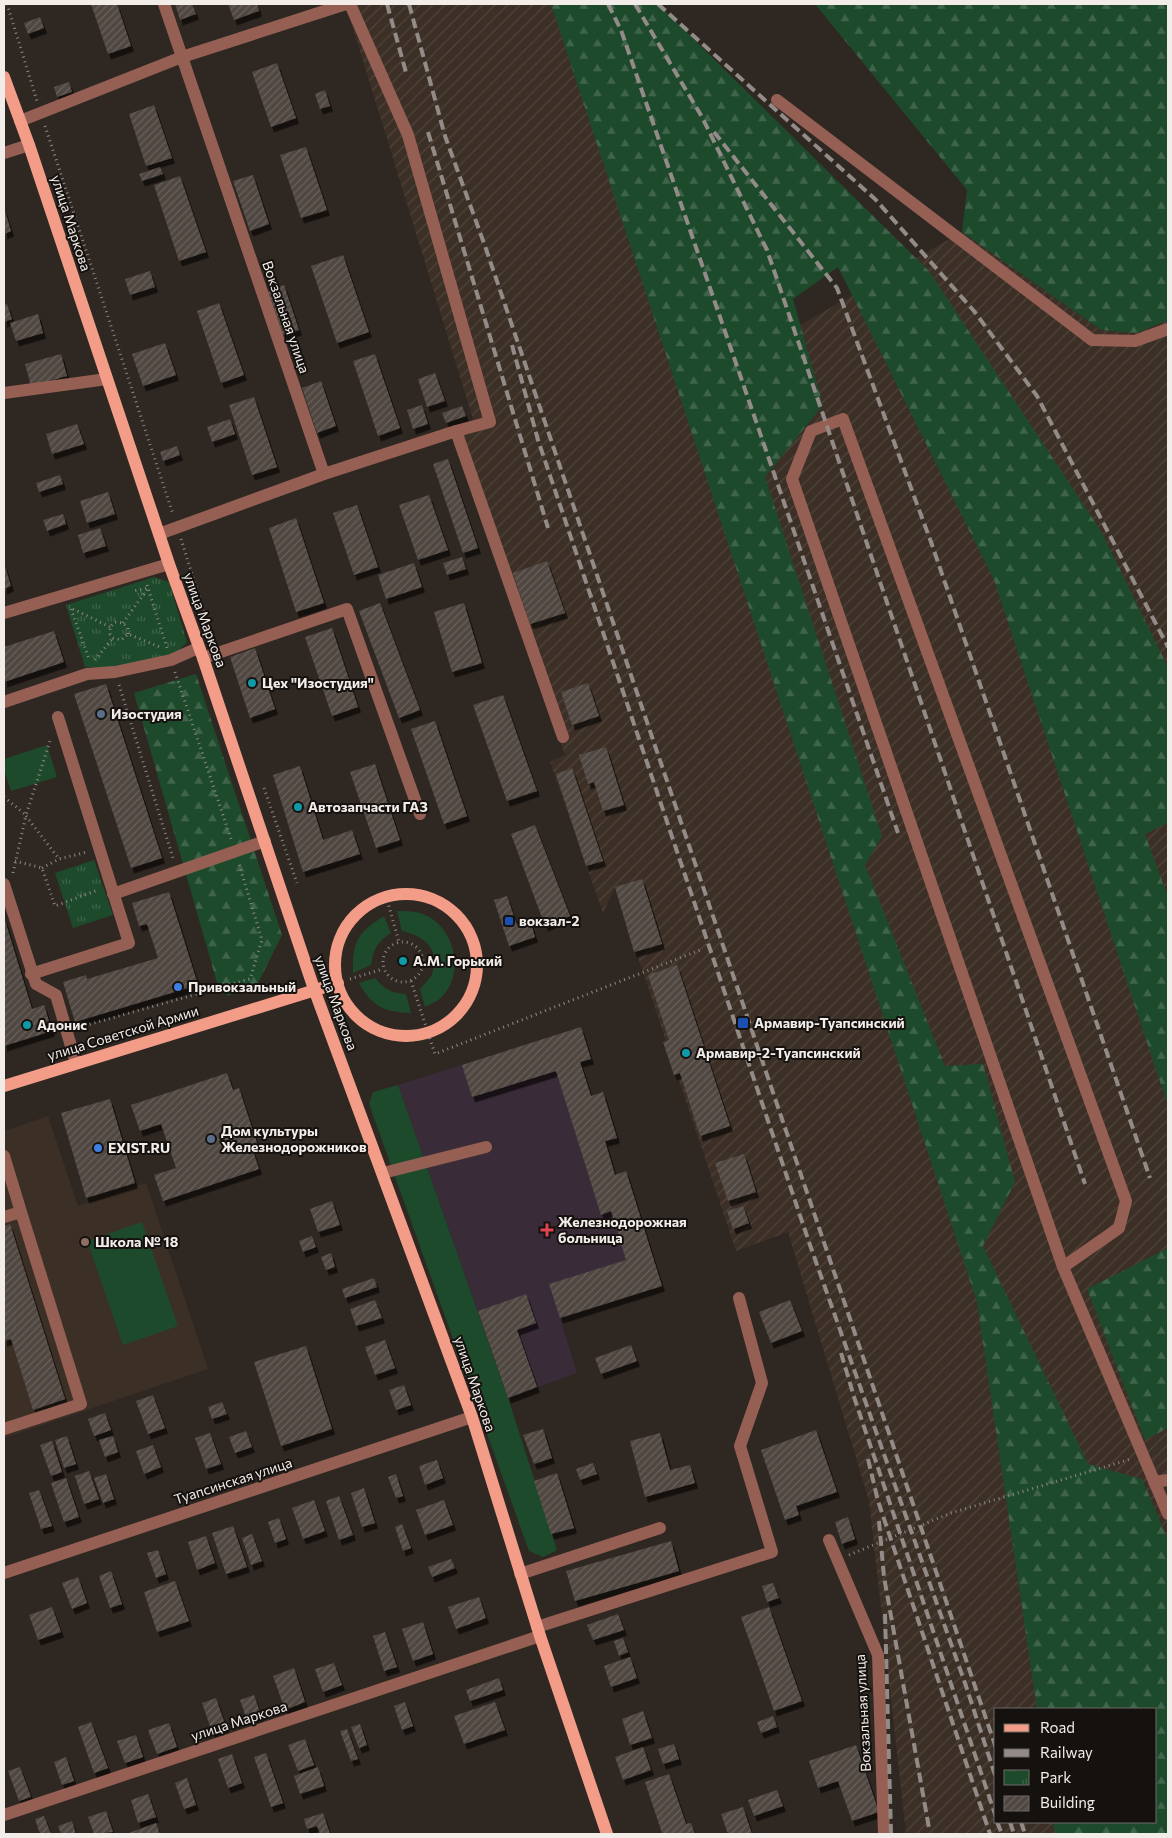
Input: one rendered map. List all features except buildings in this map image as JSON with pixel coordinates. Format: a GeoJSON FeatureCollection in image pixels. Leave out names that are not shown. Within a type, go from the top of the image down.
{"type":"FeatureCollection","features":[{"type":"Feature","properties":{"kind":"main road","name":"улица Маркова"},"geometry":{"type":"LineString","coordinates":[[4,76],[314,989],[472,1417],[538,1631],[607,1834]]}},
{"type":"Feature","properties":{"kind":"main road"},"geometry":{"type":"LineString","coordinates":[[408,893],[430,897],[450,908],[465,924],[475,944],[478,966],[474,988],[463,1008],[447,1024],[427,1033],[399,1035],[372,1027],[356,1016],[345,1001],[338,983],[335,961],[343,933],[350,921],[366,906],[386,896],[408,893]]}},
{"type":"Feature","properties":{"kind":"main road","name":"улица Советской Армии"},"geometry":{"type":"LineString","coordinates":[[4,1086],[338,983]]}},
{"type":"Feature","properties":{"kind":"street","name":"Вокзальная улица"},"geometry":{"type":"LineString","coordinates":[[164,4],[324,474]]}},
{"type":"Feature","properties":{"kind":"street"},"geometry":{"type":"LineString","coordinates":[[20,121],[182,57],[348,4],[408,135],[490,422],[456,431],[324,474],[160,534]]}},
{"type":"Feature","properties":{"kind":"street"},"geometry":{"type":"LineString","coordinates":[[777,100],[1092,340],[1135,341],[1168,329]]}},
{"type":"Feature","properties":{"kind":"street"},"geometry":{"type":"LineString","coordinates":[[4,153],[29,145]]}},
{"type":"Feature","properties":{"kind":"street"},"geometry":{"type":"LineString","coordinates":[[4,393],[107,379]]}},
{"type":"Feature","properties":{"kind":"street"},"geometry":{"type":"LineString","coordinates":[[1063,1267],[1119,1228],[1126,1201],[843,419],[811,431],[792,479],[1063,1267],[1168,1514]]}},
{"type":"Feature","properties":{"kind":"street"},"geometry":{"type":"LineString","coordinates":[[456,431],[563,737]]}},
{"type":"Feature","properties":{"kind":"street"},"geometry":{"type":"LineString","coordinates":[[4,613],[169,564]]}},
{"type":"Feature","properties":{"kind":"street"},"geometry":{"type":"LineString","coordinates":[[4,702],[87,674],[115,672],[170,655],[201,653],[347,609],[420,814]]}},
{"type":"Feature","properties":{"kind":"street"},"geometry":{"type":"LineString","coordinates":[[32,974],[129,943],[58,716]]}},
{"type":"Feature","properties":{"kind":"street"},"geometry":{"type":"LineString","coordinates":[[112,890],[177,872],[265,841]]}},
{"type":"Feature","properties":{"kind":"street"},"geometry":{"type":"LineString","coordinates":[[6,890],[36,984],[56,995],[76,1063]]}},
{"type":"Feature","properties":{"kind":"street"},"geometry":{"type":"LineString","coordinates":[[383,1172],[486,1146]]}},
{"type":"Feature","properties":{"kind":"street"},"geometry":{"type":"LineString","coordinates":[[4,1156],[81,1404],[4,1429]]}},
{"type":"Feature","properties":{"kind":"street"},"geometry":{"type":"LineString","coordinates":[[4,1217],[21,1212]]}},
{"type":"Feature","properties":{"kind":"street"},"geometry":{"type":"LineString","coordinates":[[538,1631],[772,1552],[740,1446],[762,1383],[738,1298]]}},
{"type":"Feature","properties":{"kind":"street","name":"Туапсинская улица"},"geometry":{"type":"LineString","coordinates":[[4,1573],[472,1417]]}},
{"type":"Feature","properties":{"kind":"street"},"geometry":{"type":"LineString","coordinates":[[1154,1482],[1168,1480]]}},
{"type":"Feature","properties":{"kind":"street"},"geometry":{"type":"LineString","coordinates":[[520,1574],[660,1528]]}},
{"type":"Feature","properties":{"kind":"street","name":"Вокзальная улица"},"geometry":{"type":"LineString","coordinates":[[829,1540],[878,1655],[884,1834]]}},
{"type":"Feature","properties":{"kind":"street","name":"улица Маркова"},"geometry":{"type":"LineString","coordinates":[[4,1815],[538,1631]]}},
{"type":"Feature","properties":{"kind":"path"},"geometry":{"type":"LineString","coordinates":[[7,4],[40,113],[209,627]]}},
{"type":"Feature","properties":{"kind":"path"},"geometry":{"type":"LineString","coordinates":[[66,1030],[250,979],[262,940],[143,573]]}},
{"type":"Feature","properties":{"kind":"path"},"geometry":{"type":"LineString","coordinates":[[129,593],[148,588]]}},
{"type":"Feature","properties":{"kind":"path"},"geometry":{"type":"LineString","coordinates":[[123,623],[148,588]]}},
{"type":"Feature","properties":{"kind":"path"},"geometry":{"type":"LineString","coordinates":[[53,598],[110,627]]}},
{"type":"Feature","properties":{"kind":"path"},"geometry":{"type":"LineString","coordinates":[[72,609],[81,606]]}},
{"type":"Feature","properties":{"kind":"path"},"geometry":{"type":"LineString","coordinates":[[72,609],[90,665],[113,638]]}},
{"type":"Feature","properties":{"kind":"path"},"geometry":{"type":"LineString","coordinates":[[115,622],[123,623],[128,628],[128,634],[122,640],[113,638],[110,634],[110,627],[115,622]]}},
{"type":"Feature","properties":{"kind":"path"},"geometry":{"type":"LineString","coordinates":[[128,634],[170,655]]}},
{"type":"Feature","properties":{"kind":"path"},"geometry":{"type":"LineString","coordinates":[[115,672],[177,872]]}},
{"type":"Feature","properties":{"kind":"path"},"geometry":{"type":"LineString","coordinates":[[6,890],[16,861],[26,815],[58,716]]}},
{"type":"Feature","properties":{"kind":"path"},"geometry":{"type":"LineString","coordinates":[[263,784],[297,883]]}},
{"type":"Feature","properties":{"kind":"path"},"geometry":{"type":"LineString","coordinates":[[4,797],[26,815],[59,859]]}},
{"type":"Feature","properties":{"kind":"path"},"geometry":{"type":"LineString","coordinates":[[16,861],[42,868],[59,859],[99,849]]}},
{"type":"Feature","properties":{"kind":"path"},"geometry":{"type":"LineString","coordinates":[[42,868],[55,906],[112,890]]}},
{"type":"Feature","properties":{"kind":"path"},"geometry":{"type":"LineString","coordinates":[[386,896],[399,942]]}},
{"type":"Feature","properties":{"kind":"path"},"geometry":{"type":"LineString","coordinates":[[399,942],[413,945],[422,956],[421,971],[411,981],[394,981],[387,976],[383,968],[384,955],[392,945],[399,942]]}},
{"type":"Feature","properties":{"kind":"path"},"geometry":{"type":"LineString","coordinates":[[411,981],[435,1054],[700,950]]}},
{"type":"Feature","properties":{"kind":"path"},"geometry":{"type":"LineString","coordinates":[[338,983],[383,968]]}},
{"type":"Feature","properties":{"kind":"path"},"geometry":{"type":"LineString","coordinates":[[837,1560],[951,1513],[1142,1456]]}},
{"type":"Feature","properties":{"kind":"shaded area"},"geometry":{"type":"Polygon","coordinates":[[[359,4],[603,4],[727,367],[962,232],[1101,330],[1137,333],[1168,320],[1168,1834],[906,1834],[869,1501],[788,1232],[736,1251],[615,888],[603,913],[550,762],[565,755],[453,442],[473,419],[348,12],[359,4]]]}},
{"type":"Feature","properties":{"kind":"shaded area","name":"Железнодорожная больница"},"geometry":{"type":"Polygon","coordinates":[[[581,1027],[591,1059],[580,1063],[591,1096],[603,1092],[617,1138],[605,1142],[615,1175],[626,1171],[662,1286],[560,1318],[577,1373],[508,1398],[398,1085],[581,1027]]]}},
{"type":"Feature","properties":{"kind":"shaded area","name":"Школа № 18"},"geometry":{"type":"Polygon","coordinates":[[[48,1116],[78,1206],[146,1183],[208,1369],[4,1438],[4,1131],[48,1116]]]}},
{"type":"Feature","properties":{"kind":"green space"},"geometry":{"type":"Polygon","coordinates":[[[551,4],[658,4],[929,271],[1101,531],[1168,667],[1168,823],[1145,834],[1168,897],[1168,1106],[994,580],[838,267],[793,299],[823,405],[765,477],[882,836],[865,865],[945,1066],[983,1064],[1015,1182],[983,1246],[1088,1464],[1142,1479],[1168,1540],[1168,1834],[1055,1834],[1053,1823],[1157,1823],[1157,1708],[1037,1708],[977,1302],[551,4]]]}},
{"type":"Feature","properties":{"kind":"green space"},"geometry":{"type":"Polygon","coordinates":[[[815,4],[1168,4],[1168,320],[1137,333],[1101,330],[962,232],[967,190],[815,4]]]}},
{"type":"Feature","properties":{"kind":"green space"},"geometry":{"type":"Polygon","coordinates":[[[154,577],[169,582],[187,642],[174,655],[119,667],[85,667],[66,605],[154,577]]]}},
{"type":"Feature","properties":{"kind":"green space"},"geometry":{"type":"Polygon","coordinates":[[[196,674],[282,935],[257,985],[228,996],[218,986],[134,693],[196,674]]]}},
{"type":"Feature","properties":{"kind":"green space"},"geometry":{"type":"Polygon","coordinates":[[[47,745],[57,777],[11,791],[4,770],[4,759],[47,745]]]}},
{"type":"Feature","properties":{"kind":"green space"},"geometry":{"type":"Polygon","coordinates":[[[94,860],[113,915],[73,928],[55,873],[94,860]]]}},
{"type":"Feature","properties":{"kind":"green space"},"geometry":{"type":"Polygon","coordinates":[[[397,911],[417,912],[432,918],[448,937],[453,949],[455,962],[449,987],[442,997],[425,1007],[420,989],[432,974],[434,957],[432,950],[417,936],[402,931],[397,911]]]}},
{"type":"Feature","properties":{"kind":"green space"},"geometry":{"type":"Polygon","coordinates":[[[384,916],[391,933],[377,946],[371,965],[353,973],[354,953],[358,939],[368,927],[384,916]]]}},
{"type":"Feature","properties":{"kind":"green space"},"geometry":{"type":"Polygon","coordinates":[[[375,978],[389,990],[406,994],[411,1013],[394,1011],[374,1003],[359,983],[375,978]]]}},
{"type":"Feature","properties":{"kind":"green space"},"geometry":{"type":"Polygon","coordinates":[[[398,1085],[508,1398],[557,1550],[543,1557],[529,1551],[369,1104],[373,1092],[398,1085]]]}},
{"type":"Feature","properties":{"kind":"green space"},"geometry":{"type":"Polygon","coordinates":[[[142,1222],[178,1326],[123,1345],[87,1241],[142,1222]]]}},
{"type":"Feature","properties":{"kind":"green space"},"geometry":{"type":"Polygon","coordinates":[[[1168,1248],[1168,1428],[1145,1440],[1087,1289],[1168,1248]]]}},
{"type":"Feature","properties":{"kind":"railway"},"geometry":{"type":"LineString","coordinates":[[387,4],[407,76]]}},
{"type":"Feature","properties":{"kind":"railway"},"geometry":{"type":"LineString","coordinates":[[409,4],[445,136],[485,246],[994,1742]]}},
{"type":"Feature","properties":{"kind":"railway"},"geometry":{"type":"LineString","coordinates":[[608,4],[621,30],[898,833]]}},
{"type":"Feature","properties":{"kind":"railway"},"geometry":{"type":"LineString","coordinates":[[635,4],[702,117],[767,250],[1085,1184]]}},
{"type":"Feature","properties":{"kind":"railway"},"geometry":{"type":"LineString","coordinates":[[658,4],[875,199],[974,311],[1037,396],[1168,647]]}},
{"type":"Feature","properties":{"kind":"railway"},"geometry":{"type":"LineString","coordinates":[[428,132],[548,528]]}},
{"type":"Feature","properties":{"kind":"railway"},"geometry":{"type":"LineString","coordinates":[[714,132],[837,288],[931,542],[1150,1178]]}},
{"type":"Feature","properties":{"kind":"railway"},"geometry":{"type":"LineString","coordinates":[[512,345],[538,440],[810,1245],[966,1686],[994,1772]]}},
{"type":"Feature","properties":{"kind":"railway"},"geometry":{"type":"LineString","coordinates":[[841,1353],[855,1400],[994,1811]]}},
{"type":"Feature","properties":{"kind":"railway"},"geometry":{"type":"LineString","coordinates":[[868,1459],[878,1501],[990,1834]]}},
{"type":"Feature","properties":{"kind":"railway"},"geometry":{"type":"LineString","coordinates":[[879,1521],[884,1577],[929,1828]]}},
{"type":"Feature","properties":{"kind":"railway"},"geometry":{"type":"LineString","coordinates":[[885,1614],[891,1834]]}},
{"type":"Feature","properties":{"kind":"railway"},"geometry":{"type":"LineString","coordinates":[[997,1823],[1002,1834]]}},
{"type":"Feature","properties":{"kind":"railway"},"geometry":{"type":"LineString","coordinates":[[1010,1823],[1014,1834]]}},
{"type":"Feature","properties":{"kind":"railway"},"geometry":{"type":"LineString","coordinates":[[1021,1823],[1025,1834]]}},
{"type":"Feature","properties":{"kind":"place","name":"Цех \"Изостудия\""},"geometry":{"type":"Point","coordinates":[252,683]}},
{"type":"Feature","properties":{"kind":"place","name":"Изостудия"},"geometry":{"type":"Point","coordinates":[101,714]}},
{"type":"Feature","properties":{"kind":"place","name":"Автозапчасти ГАЗ"},"geometry":{"type":"Point","coordinates":[298,807]}},
{"type":"Feature","properties":{"kind":"place","name":"вокзал-2"},"geometry":{"type":"Point","coordinates":[509,921]}},
{"type":"Feature","properties":{"kind":"place","name":"А.М. Горький"},"geometry":{"type":"Point","coordinates":[403,961]}},
{"type":"Feature","properties":{"kind":"place","name":"Привокзальный"},"geometry":{"type":"Point","coordinates":[178,987]}},
{"type":"Feature","properties":{"kind":"place","name":"Армавир-Туапсинский"},"geometry":{"type":"Point","coordinates":[743,1023]}},
{"type":"Feature","properties":{"kind":"place","name":"Адонис"},"geometry":{"type":"Point","coordinates":[27,1025]}},
{"type":"Feature","properties":{"kind":"place","name":"Армавир-2-Туапсинский"},"geometry":{"type":"Point","coordinates":[686,1053]}},
{"type":"Feature","properties":{"kind":"place","name":"Дом культуры Железнодорожников"},"geometry":{"type":"Point","coordinates":[211,1139]}},
{"type":"Feature","properties":{"kind":"place","name":"EXIST.RU"},"geometry":{"type":"Point","coordinates":[98,1148]}},
{"type":"Feature","properties":{"kind":"place","name":"Железнодорожная больница"},"geometry":{"type":"Point","coordinates":[547,1230]}},
{"type":"Feature","properties":{"kind":"place","name":"Школа № 18"},"geometry":{"type":"Point","coordinates":[85,1242]}}]}
